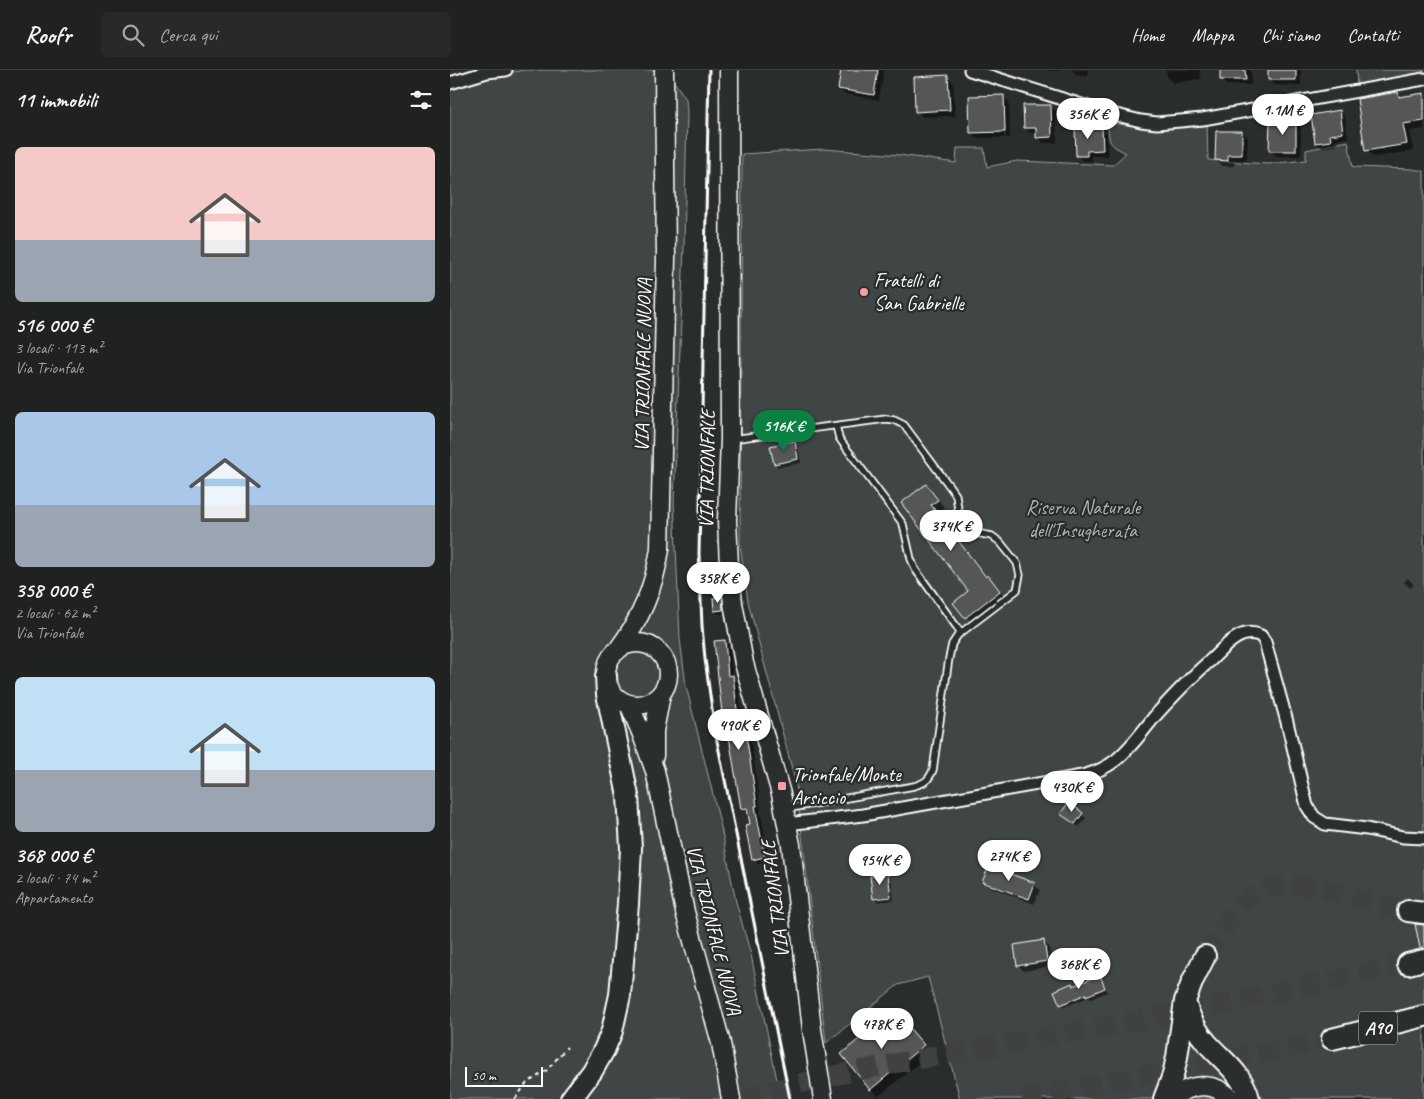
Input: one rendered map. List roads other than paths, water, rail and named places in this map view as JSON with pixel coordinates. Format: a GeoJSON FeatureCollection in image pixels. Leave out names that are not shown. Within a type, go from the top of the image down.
{"type":"FeatureCollection","features":[{"type":"Feature","properties":{"kind":"highway"},"geometry":{"type":"LineString","coordinates":[[571,1099],[592,1071],[612,1031],[620,995],[628,904],[631,841],[628,796],[607,694],[606,676]]}},
{"type":"Feature","properties":{"kind":"highway"},"geometry":{"type":"LineString","coordinates":[[1164,1099],[1173,1075],[1177,1057],[1185,1001],[1205,956]]}},
{"type":"Feature","properties":{"kind":"highway"},"geometry":{"type":"LineString","coordinates":[[1185,1001],[1198,1031],[1238,1075],[1249,1099]]}},
{"type":"Feature","properties":{"kind":"highway","name":"A90"},"geometry":{"type":"LineString","coordinates":[[1332,1039],[1424,1016]]}},
{"type":"Feature","properties":{"kind":"main road","name":"VIA TRIONFALE"},"geometry":{"type":"LineString","coordinates":[[729,70],[730,440],[727,533],[729,566],[733,603],[744,663],[786,817],[812,1030],[823,1099]]}},
{"type":"Feature","properties":{"kind":"main road","name":"VIA TRIONFALE NUOVA"},"geometry":{"type":"LineString","coordinates":[[617,651],[633,627],[649,595],[656,573],[660,549],[666,258],[664,79]]}},
{"type":"Feature","properties":{"kind":"main road"},"geometry":{"type":"LineString","coordinates":[[633,643],[648,645],[658,651],[666,664],[668,672],[666,684],[657,698],[647,703],[635,705],[620,700],[613,694],[608,686],[606,676],[610,658],[617,651],[633,643]]}},
{"type":"Feature","properties":{"kind":"main road","name":"VIA TRIONFALE NUOVA"},"geometry":{"type":"LineString","coordinates":[[654,771],[654,731],[661,694]]}},
{"type":"Feature","properties":{"kind":"main road","name":"VIA TRIONFALE NUOVA"},"geometry":{"type":"LineString","coordinates":[[629,704],[654,771],[685,912],[721,1043],[731,1099]]}},
{"type":"Feature","properties":{"kind":"main road"},"geometry":{"type":"LineString","coordinates":[[1171,1099],[1184,1091],[1201,1086],[1216,1088],[1231,1099]]}},
{"type":"Feature","properties":{"kind":"street"},"geometry":{"type":"LineString","coordinates":[[450,83],[487,72],[506,70]]}},
{"type":"Feature","properties":{"kind":"street"},"geometry":{"type":"LineString","coordinates":[[653,70],[664,79]]}},
{"type":"Feature","properties":{"kind":"street"},"geometry":{"type":"LineString","coordinates":[[970,70],[1104,112],[1157,123],[1203,119],[1424,79]]}},
{"type":"Feature","properties":{"kind":"street"},"geometry":{"type":"LineString","coordinates":[[786,817],[876,812],[1079,777],[1098,771],[1121,756],[1182,686],[1229,643],[1241,636],[1254,633],[1261,636],[1265,642],[1284,710],[1306,802],[1311,814],[1316,820],[1326,824],[1367,829],[1407,838],[1424,838]]}},
{"type":"Feature","properties":{"kind":"lane"},"geometry":{"type":"LineString","coordinates":[[730,440],[886,419],[894,420],[904,425],[956,495],[959,516],[964,526],[971,532],[992,536],[1000,542],[1016,563],[1020,575],[1017,590],[958,635],[952,644],[933,770],[930,778],[924,783],[914,786],[786,817]]}},
{"type":"Feature","properties":{"kind":"lane"},"geometry":{"type":"LineString","coordinates":[[836,426],[839,438],[903,524],[910,559],[915,569],[961,633]]}},
{"type":"Feature","properties":{"kind":"tunnel"},"geometry":{"type":"LineString","coordinates":[[1205,956],[1243,904],[1258,893],[1273,887],[1305,885],[1322,888],[1408,911]]}},
{"type":"Feature","properties":{"kind":"tunnel"},"geometry":{"type":"LineString","coordinates":[[742,1099],[785,1087],[870,1068],[1167,1015],[1408,964]]}},
{"type":"Feature","properties":{"kind":"tunnel"},"geometry":{"type":"LineString","coordinates":[[1022,1099],[1332,1039]]}},
{"type":"Feature","properties":{"kind":"railway"},"geometry":{"type":"LineString","coordinates":[[709,70],[699,553],[702,626],[715,731],[790,1099]]}},
{"type":"Feature","properties":{"kind":"place","name":"Fratelli di San Gabrielle"},"geometry":{"type":"Point","coordinates":[864,292]}},
{"type":"Feature","properties":{"kind":"place","name":"Trionfale/Monte Arsiccio"},"geometry":{"type":"Point","coordinates":[782,786]}},
{"type":"Feature","properties":{"kind":"park label","name":"Riserva Naturale dell'Insugherata"},"geometry":{"type":"Point","coordinates":[1083,518]}}]}
